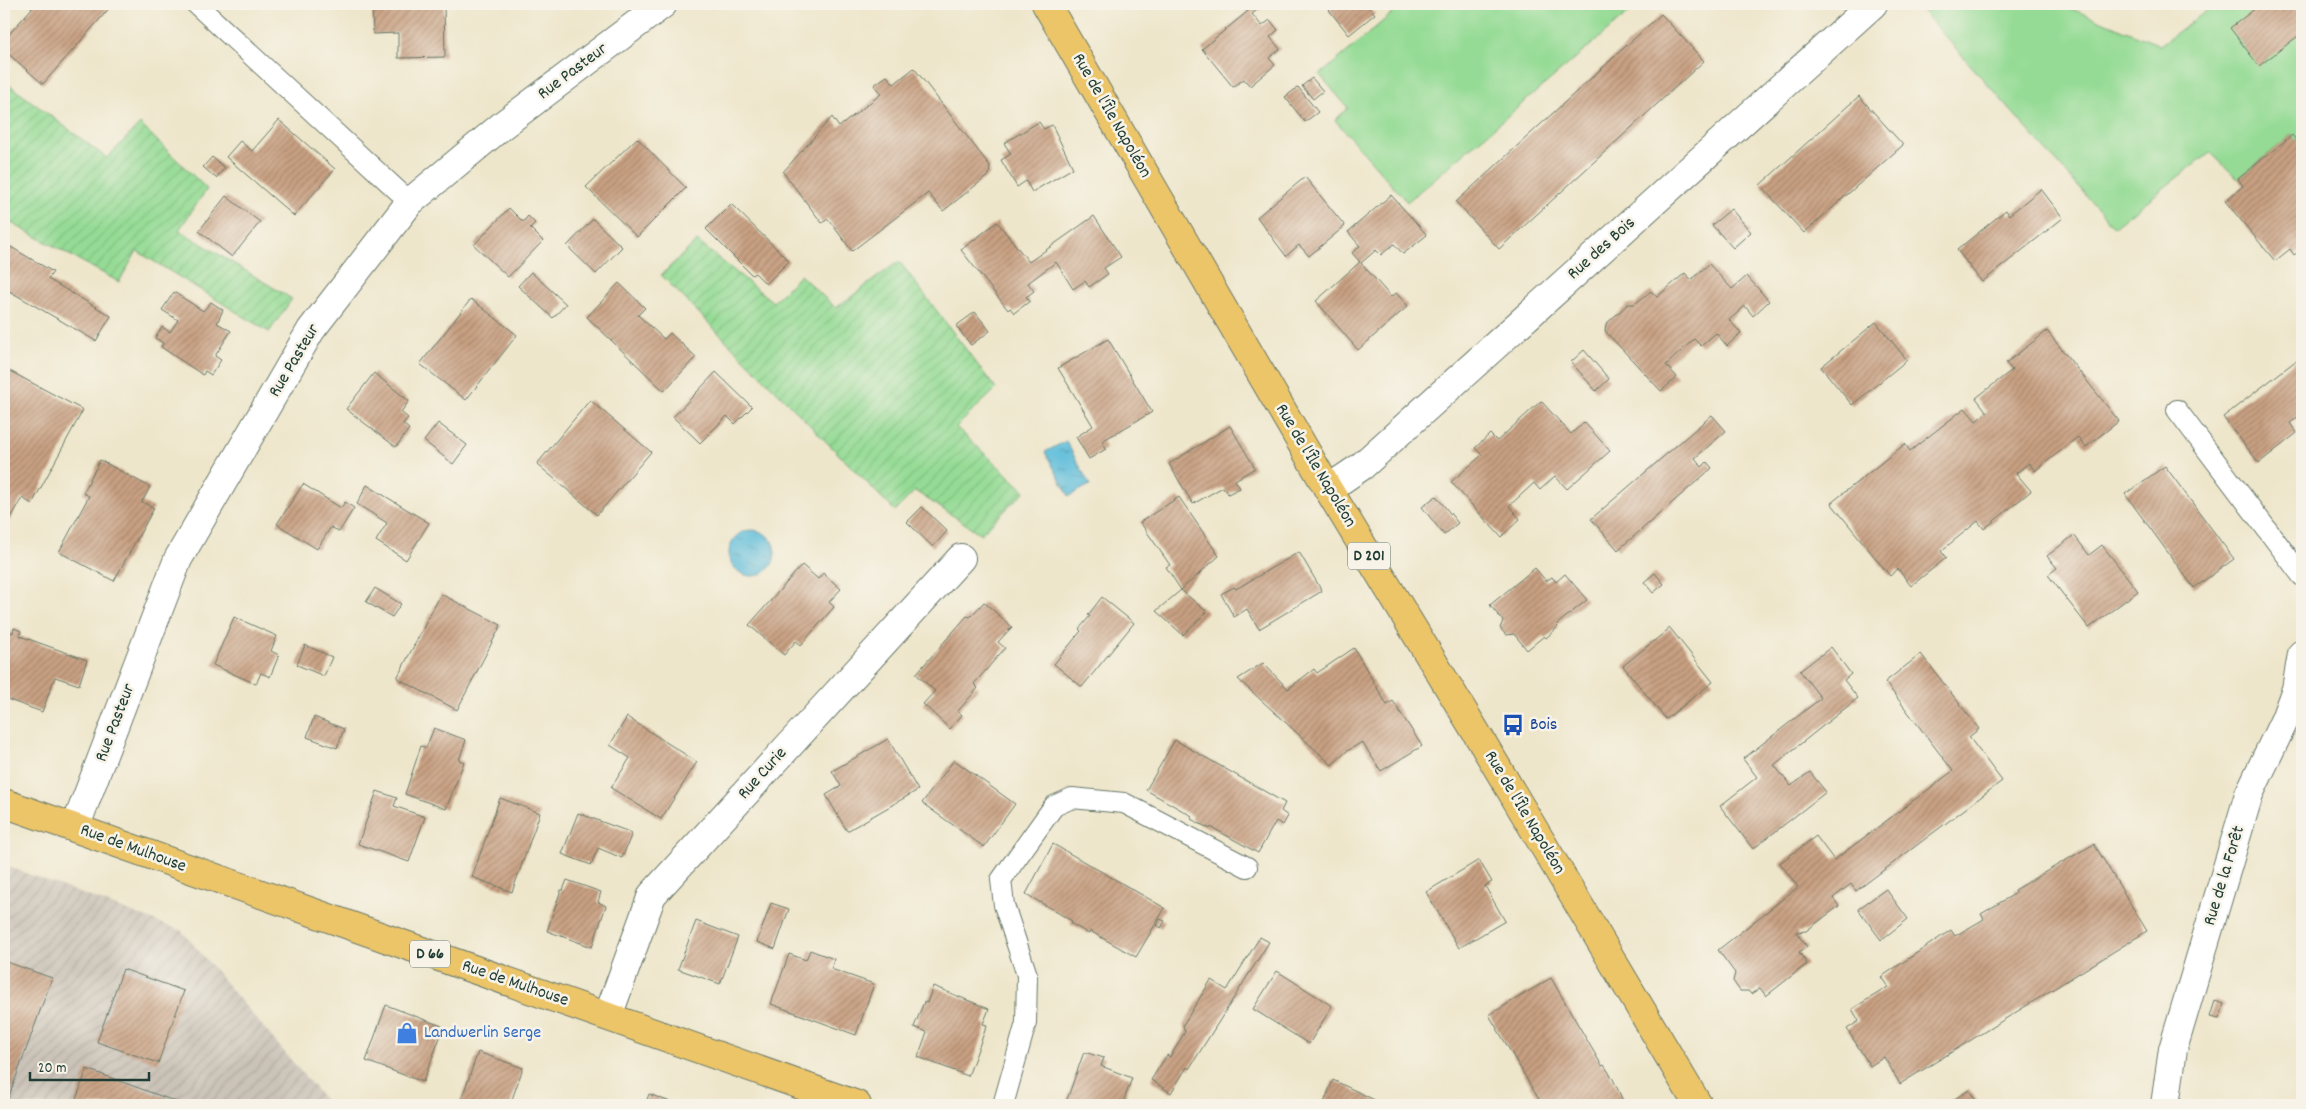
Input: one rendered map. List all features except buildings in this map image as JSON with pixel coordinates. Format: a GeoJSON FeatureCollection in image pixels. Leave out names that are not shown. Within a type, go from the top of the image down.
{"type":"FeatureCollection","features":[{"type":"Feature","properties":{"kind":"main road","name":"Rue de l'Île Napoléon"},"geometry":{"type":"LineString","coordinates":[[1046,4],[1328,489],[1482,742],[1698,1105]]}},
{"type":"Feature","properties":{"kind":"main road","name":"Rue de Mulhouse"},"geometry":{"type":"LineString","coordinates":[[4,803],[857,1105]]}},
{"type":"Feature","properties":{"kind":"street","name":"Rue Pasteur"},"geometry":{"type":"LineString","coordinates":[[75,828],[178,559],[312,330],[410,202],[504,124],[663,4]]}},
{"type":"Feature","properties":{"kind":"street","name":"Rue des Bois"},"geometry":{"type":"LineString","coordinates":[[1328,489],[1362,466],[1873,4]]}},
{"type":"Feature","properties":{"kind":"street","name":"Rue Curie"},"geometry":{"type":"LineString","coordinates":[[608,1016],[652,895],[961,558]]}},
{"type":"Feature","properties":{"kind":"street","name":"Rue de la Forêt"},"geometry":{"type":"LineString","coordinates":[[2165,1105],[2173,1049],[2249,794],[2294,720],[2302,654]]}},
{"type":"Feature","properties":{"kind":"lane"},"geometry":{"type":"LineString","coordinates":[[196,4],[410,202]]}},
{"type":"Feature","properties":{"kind":"lane"},"geometry":{"type":"LineString","coordinates":[[2177,410],[2302,576]]}},
{"type":"Feature","properties":{"kind":"lane"},"geometry":{"type":"LineString","coordinates":[[1003,1105],[1026,1023],[1027,975],[1004,905],[1001,880],[1054,806],[1072,798],[1124,803],[1247,867]]}},
{"type":"Feature","properties":{"kind":"shaded area"},"geometry":{"type":"Polygon","coordinates":[[[4,865],[182,931],[329,1105],[4,1105],[4,865]]]}},
{"type":"Feature","properties":{"kind":"green space"},"geometry":{"type":"Polygon","coordinates":[[[1403,4],[1639,4],[1407,202],[1335,120],[1348,108],[1320,75],[1403,4]]]}},
{"type":"Feature","properties":{"kind":"green space"},"geometry":{"type":"Polygon","coordinates":[[[1925,4],[2060,4],[2160,45],[2216,4],[2302,4],[2302,137],[2297,141],[2292,135],[2238,179],[2210,152],[2114,227],[1920,8],[1925,4]]]}},
{"type":"Feature","properties":{"kind":"green space"},"geometry":{"type":"Polygon","coordinates":[[[4,81],[107,158],[140,124],[207,189],[179,230],[292,299],[269,332],[137,251],[119,282],[4,219],[4,81]]]}},
{"type":"Feature","properties":{"kind":"green space"},"geometry":{"type":"Polygon","coordinates":[[[697,241],[773,302],[800,275],[836,308],[899,261],[996,389],[956,427],[1025,491],[981,534],[915,491],[895,511],[661,275],[697,241]]]}},
{"type":"Feature","properties":{"kind":"water"},"geometry":{"type":"Polygon","coordinates":[[[1066,441],[1090,485],[1069,496],[1045,452],[1066,441]]]}},
{"type":"Feature","properties":{"kind":"water"},"geometry":{"type":"Polygon","coordinates":[[[747,530],[757,530],[771,540],[775,553],[771,566],[765,572],[757,576],[747,576],[733,566],[729,558],[729,548],[739,534],[747,530]]]}},
{"type":"Feature","properties":{"kind":"place","name":"Bois"},"geometry":{"type":"Point","coordinates":[1513,725]}},
{"type":"Feature","properties":{"kind":"place","name":"Landwerlin Serge"},"geometry":{"type":"Point","coordinates":[407,1033]}}]}
